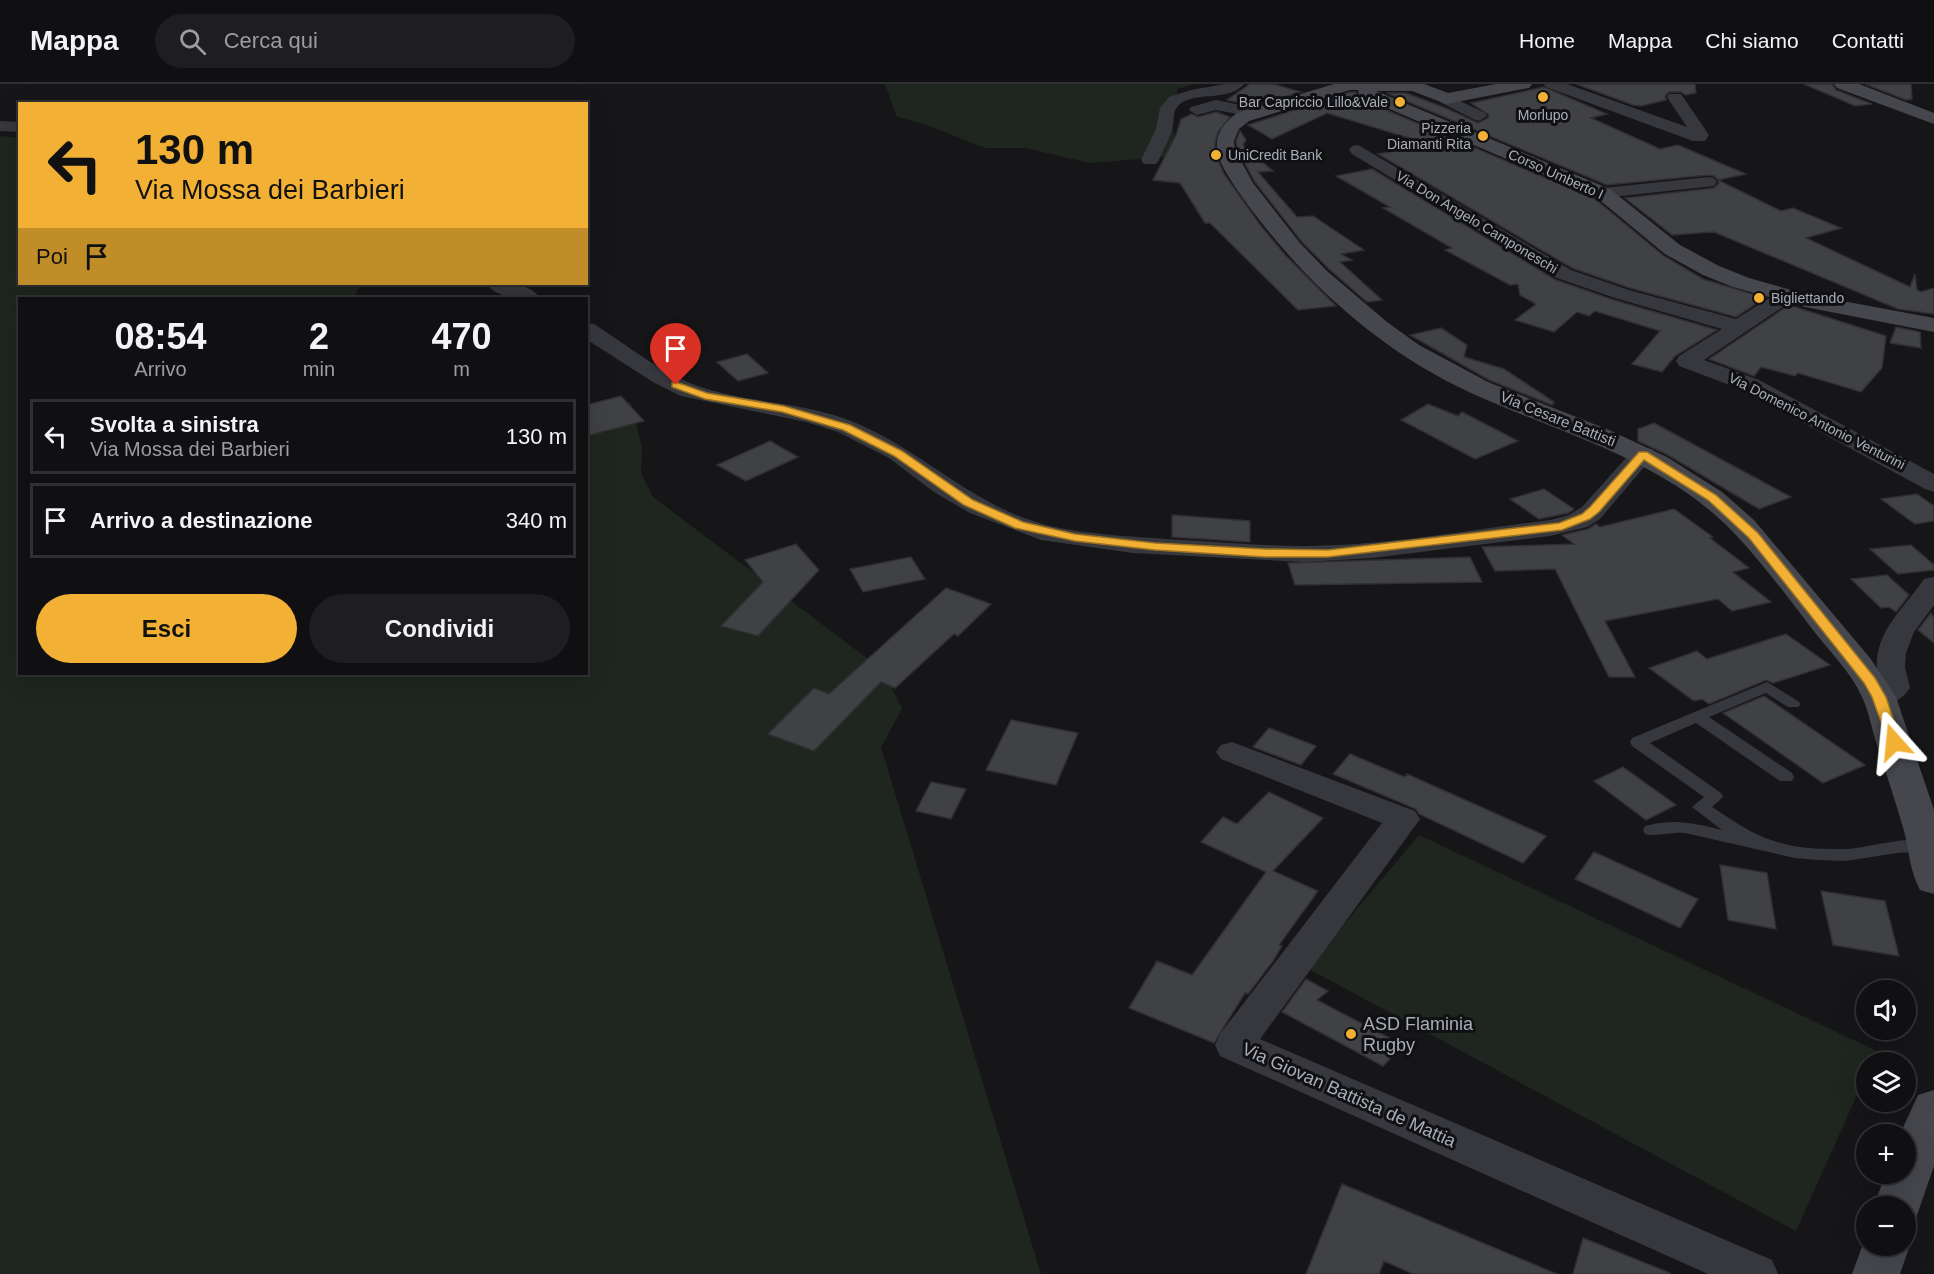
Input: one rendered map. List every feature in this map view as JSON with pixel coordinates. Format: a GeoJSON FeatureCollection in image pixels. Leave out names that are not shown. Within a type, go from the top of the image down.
{"type":"FeatureCollection","features":[{"type":"Feature","properties":{"kind":"street"},"geometry":{"type":"LineString","coordinates":[[1150,160],[1164,126],[1169,106],[1174,101],[1190,95],[1227,89],[1236,84]]}},
{"type":"Feature","properties":{"kind":"street","name":"Via Cesare Battisti"},"geometry":{"type":"LineString","coordinates":[[1446,99],[1421,85],[1348,84],[1254,112],[1235,122],[1226,135],[1225,146],[1230,161],[1276,230],[1355,308],[1394,339],[1452,374],[1643,454],[1712,497],[1744,526],[1858,665],[1879,697],[1927,847],[1934,880]]}},
{"type":"Feature","properties":{"kind":"street","name":"Corso Umberto I"},"geometry":{"type":"LineString","coordinates":[[1348,84],[1603,193],[1671,248],[1690,260],[1734,279],[1786,296],[1934,326]]}},
{"type":"Feature","properties":{"kind":"street"},"geometry":{"type":"LineString","coordinates":[[1446,99],[1523,84]]}},
{"type":"Feature","properties":{"kind":"street"},"geometry":{"type":"LineString","coordinates":[[1552,84],[1699,137],[1701,135],[1675,97]]}},
{"type":"Feature","properties":{"kind":"street"},"geometry":{"type":"LineString","coordinates":[[1844,84],[1934,119]]}},
{"type":"Feature","properties":{"kind":"street"},"geometry":{"type":"LineString","coordinates":[[1446,99],[1479,116]]}},
{"type":"Feature","properties":{"kind":"street"},"geometry":{"type":"LineString","coordinates":[[1164,126],[1203,107],[1216,105],[1254,112]]}},
{"type":"Feature","properties":{"kind":"street"},"geometry":{"type":"LineString","coordinates":[[0,126],[18,127]]}},
{"type":"Feature","properties":{"kind":"street","name":"Via Don Angelo Camponeschi"},"geometry":{"type":"LineString","coordinates":[[1358,150],[1564,274],[1622,294],[1739,327]]}},
{"type":"Feature","properties":{"kind":"street"},"geometry":{"type":"LineString","coordinates":[[1603,193],[1708,182]]}},
{"type":"Feature","properties":{"kind":"street"},"geometry":{"type":"LineString","coordinates":[[499,285],[528,297]]}},
{"type":"Feature","properties":{"kind":"street"},"geometry":{"type":"LineString","coordinates":[[1739,327],[1786,296]]}},
{"type":"Feature","properties":{"kind":"street","name":"Via Domenico Antonio Venturini"},"geometry":{"type":"LineString","coordinates":[[1739,327],[1687,361],[1751,385],[1934,484]]}},
{"type":"Feature","properties":{"kind":"street"},"geometry":{"type":"LineString","coordinates":[[588,330],[661,377],[689,391],[721,399],[784,409],[846,427],[898,453],[956,495],[1000,518],[1041,532],[1114,543],[1264,553],[1328,553],[1550,528],[1578,521],[1591,513],[1643,454]]}},
{"type":"Feature","properties":{"kind":"street"},"geometry":{"type":"LineString","coordinates":[[1879,697],[1895,687],[1890,662],[1895,645],[1902,630],[1934,585]]}},
{"type":"Feature","properties":{"kind":"street","name":"Via Giovan Battista de Mattia"},"geometry":{"type":"LineString","coordinates":[[1232,752],[1402,819],[1234,1045],[1756,1274]]}},
{"type":"Feature","properties":{"kind":"street"},"geometry":{"type":"LineString","coordinates":[[1901,1196],[1918,1145],[1934,1108]]}},
{"type":"Feature","properties":{"kind":"street"},"geometry":{"type":"LineString","coordinates":[[1876,1274],[1882,1256]]}},
{"type":"Feature","properties":{"kind":"lane"},"geometry":{"type":"LineString","coordinates":[[1755,843],[1700,807],[1714,797],[1638,742],[1767,687],[1793,704]]}},
{"type":"Feature","properties":{"kind":"lane"},"geometry":{"type":"LineString","coordinates":[[1698,717],[1786,777]]}},
{"type":"Feature","properties":{"kind":"lane"},"geometry":{"type":"LineString","coordinates":[[1651,830],[1667,826],[1685,826],[1795,852],[1827,855],[1855,854],[1897,847],[1927,847]]}},
{"type":"Feature","properties":{"kind":"shaded area"},"geometry":{"type":"Polygon","coordinates":[[[885,84],[1195,84],[1177,89],[1178,101],[1170,114],[1178,156],[1090,163],[1025,148],[985,148],[924,124],[897,117],[885,84]]]}},
{"type":"Feature","properties":{"kind":"shaded area"},"geometry":{"type":"Polygon","coordinates":[[[0,136],[18,138],[18,285],[360,285],[354,297],[18,297],[18,675],[588,675],[588,410],[631,402],[642,448],[641,473],[653,497],[884,671],[902,709],[881,747],[1041,1274],[0,1274],[0,136]]]}},
{"type":"Feature","properties":{"kind":"shaded area"},"geometry":{"type":"Polygon","coordinates":[[[1419,835],[1877,1051],[1856,1052],[1856,1097],[1796,1231],[1307,968],[1419,835]]]}},
{"type":"Feature","properties":{"kind":"building"},"geometry":{"type":"Polygon","coordinates":[[[1250,84],[1273,84],[1301,92],[1254,106],[1227,100],[1250,84]]]}},
{"type":"Feature","properties":{"kind":"building"},"geometry":{"type":"Polygon","coordinates":[[[1576,84],[1695,84],[1696,93],[1685,95],[1681,92],[1669,92],[1665,96],[1666,100],[1641,106],[1576,84]]]}},
{"type":"Feature","properties":{"kind":"building"},"geometry":{"type":"Polygon","coordinates":[[[1804,84],[1832,84],[1836,90],[1872,104],[1855,106],[1804,84]]]}},
{"type":"Feature","properties":{"kind":"building"},"geometry":{"type":"Polygon","coordinates":[[[1865,84],[1911,84],[1912,99],[1906,100],[1865,84]]]}},
{"type":"Feature","properties":{"kind":"building"},"geometry":{"type":"Polygon","coordinates":[[[1544,87],[1607,114],[1591,118],[1660,149],[1678,145],[1746,174],[1718,180],[1708,175],[1607,185],[1387,93],[1406,93],[1478,123],[1488,118],[1489,115],[1471,103],[1544,87]]]}},
{"type":"Feature","properties":{"kind":"building"},"geometry":{"type":"Polygon","coordinates":[[[1356,92],[1358,98],[1595,199],[1664,256],[1703,279],[1765,298],[1736,317],[1630,288],[1572,268],[1378,154],[1432,145],[1327,113],[1272,139],[1248,125],[1356,92]]]}},
{"type":"Feature","properties":{"kind":"building"},"geometry":{"type":"Polygon","coordinates":[[[1216,112],[1230,117],[1218,132],[1215,143],[1215,153],[1224,174],[1261,226],[1286,256],[1336,306],[1298,310],[1210,223],[1205,223],[1180,183],[1153,180],[1176,135],[1181,119],[1192,114],[1198,117],[1216,112]]]}},
{"type":"Feature","properties":{"kind":"building"},"geometry":{"type":"Polygon","coordinates":[[[1240,131],[1246,140],[1243,145],[1273,171],[1258,172],[1297,217],[1313,216],[1364,250],[1341,254],[1352,260],[1340,262],[1382,300],[1367,302],[1302,242],[1255,182],[1237,149],[1236,141],[1240,131]]]}},
{"type":"Feature","properties":{"kind":"building"},"geometry":{"type":"Polygon","coordinates":[[[1372,169],[1556,280],[1614,300],[1717,330],[1675,356],[1662,372],[1632,364],[1660,331],[1595,311],[1589,316],[1577,312],[1554,332],[1515,320],[1536,304],[1520,295],[1518,284],[1510,285],[1445,250],[1452,248],[1383,208],[1390,207],[1336,176],[1372,169]]]}},
{"type":"Feature","properties":{"kind":"building"},"geometry":{"type":"Polygon","coordinates":[[[1718,180],[1781,211],[1793,208],[1841,228],[1806,238],[1910,287],[1915,274],[1917,290],[1921,292],[1934,288],[1934,314],[1898,309],[1714,232],[1672,235],[1625,198],[1714,188],[1719,183],[1718,180]]]}},
{"type":"Feature","properties":{"kind":"building"},"geometry":{"type":"Polygon","coordinates":[[[1789,305],[1886,336],[1882,368],[1861,392],[1798,373],[1795,376],[1761,367],[1754,376],[1709,359],[1789,305]]]}},
{"type":"Feature","properties":{"kind":"building"},"geometry":{"type":"Polygon","coordinates":[[[1896,327],[1920,332],[1921,348],[1890,343],[1896,327]]]}},
{"type":"Feature","properties":{"kind":"building"},"geometry":{"type":"Polygon","coordinates":[[[1441,328],[1467,345],[1464,357],[1504,369],[1554,402],[1552,405],[1489,380],[1410,335],[1441,328]]]}},
{"type":"Feature","properties":{"kind":"building"},"geometry":{"type":"Polygon","coordinates":[[[747,354],[768,373],[738,381],[717,362],[747,354]]]}},
{"type":"Feature","properties":{"kind":"building"},"geometry":{"type":"Polygon","coordinates":[[[621,396],[644,421],[588,435],[588,404],[621,396]]]}},
{"type":"Feature","properties":{"kind":"building"},"geometry":{"type":"Polygon","coordinates":[[[1428,404],[1458,416],[1462,412],[1518,441],[1475,459],[1401,420],[1428,404]]]}},
{"type":"Feature","properties":{"kind":"building"},"geometry":{"type":"Polygon","coordinates":[[[1654,423],[1791,497],[1759,509],[1668,455],[1638,441],[1638,429],[1654,423]]]}},
{"type":"Feature","properties":{"kind":"building"},"geometry":{"type":"Polygon","coordinates":[[[770,441],[798,457],[746,481],[717,465],[770,441]]]}},
{"type":"Feature","properties":{"kind":"building"},"geometry":{"type":"Polygon","coordinates":[[[1544,489],[1574,509],[1568,513],[1539,519],[1510,499],[1544,489]]]}},
{"type":"Feature","properties":{"kind":"building"},"geometry":{"type":"Polygon","coordinates":[[[1917,494],[1934,506],[1934,521],[1915,524],[1881,499],[1917,494]]]}},
{"type":"Feature","properties":{"kind":"building"},"geometry":{"type":"Polygon","coordinates":[[[1674,509],[1713,537],[1710,538],[1749,568],[1733,572],[1771,602],[1732,611],[1718,599],[1605,621],[1635,677],[1609,677],[1555,569],[1495,571],[1482,547],[1574,544],[1562,535],[1588,529],[1596,524],[1600,527],[1674,509]]]}},
{"type":"Feature","properties":{"kind":"building"},"geometry":{"type":"Polygon","coordinates":[[[1172,515],[1250,521],[1250,542],[1172,537],[1172,515]]]}},
{"type":"Feature","properties":{"kind":"building"},"geometry":{"type":"Polygon","coordinates":[[[796,544],[819,570],[758,636],[721,626],[763,582],[745,560],[796,544]]]}},
{"type":"Feature","properties":{"kind":"building"},"geometry":{"type":"Polygon","coordinates":[[[1911,545],[1934,565],[1934,570],[1898,574],[1870,549],[1911,545]]]}},
{"type":"Feature","properties":{"kind":"building"},"geometry":{"type":"Polygon","coordinates":[[[911,557],[925,579],[863,592],[850,569],[911,557]]]}},
{"type":"Feature","properties":{"kind":"building"},"geometry":{"type":"Polygon","coordinates":[[[1470,557],[1482,582],[1295,585],[1288,563],[1470,557]]]}},
{"type":"Feature","properties":{"kind":"building"},"geometry":{"type":"Polygon","coordinates":[[[1887,575],[1909,595],[1896,612],[1889,607],[1881,608],[1851,579],[1887,575]]]}},
{"type":"Feature","properties":{"kind":"building"},"geometry":{"type":"Polygon","coordinates":[[[946,588],[991,604],[958,636],[954,634],[895,688],[881,682],[814,751],[768,734],[814,688],[829,694],[946,588]]]}},
{"type":"Feature","properties":{"kind":"building"},"geometry":{"type":"Polygon","coordinates":[[[1931,613],[1934,617],[1934,643],[1918,630],[1931,613]]]}},
{"type":"Feature","properties":{"kind":"building"},"geometry":{"type":"Polygon","coordinates":[[[1786,634],[1830,665],[1773,683],[1766,680],[1709,704],[1702,699],[1694,701],[1649,668],[1697,651],[1707,659],[1786,634]]]}},
{"type":"Feature","properties":{"kind":"building"},"geometry":{"type":"Polygon","coordinates":[[[1764,696],[1865,765],[1823,783],[1723,713],[1764,696]]]}},
{"type":"Feature","properties":{"kind":"building"},"geometry":{"type":"Polygon","coordinates":[[[1011,720],[1078,733],[1056,785],[986,770],[1011,720]]]}},
{"type":"Feature","properties":{"kind":"building"},"geometry":{"type":"Polygon","coordinates":[[[1269,728],[1316,746],[1301,765],[1253,747],[1269,728]]]}},
{"type":"Feature","properties":{"kind":"building"},"geometry":{"type":"Polygon","coordinates":[[[1350,754],[1405,777],[1407,774],[1546,836],[1523,863],[1419,814],[1416,809],[1333,774],[1350,754]]]}},
{"type":"Feature","properties":{"kind":"building"},"geometry":{"type":"Polygon","coordinates":[[[1623,767],[1676,805],[1646,820],[1594,781],[1623,767]]]}},
{"type":"Feature","properties":{"kind":"building"},"geometry":{"type":"Polygon","coordinates":[[[931,782],[966,789],[951,819],[916,811],[931,782]]]}},
{"type":"Feature","properties":{"kind":"building"},"geometry":{"type":"Polygon","coordinates":[[[1269,792],[1323,818],[1273,871],[1318,891],[1279,945],[1282,946],[1273,961],[1248,994],[1245,993],[1214,1043],[1129,1008],[1157,961],[1192,975],[1266,872],[1201,842],[1223,817],[1237,824],[1269,792]]]}},
{"type":"Feature","properties":{"kind":"building"},"geometry":{"type":"Polygon","coordinates":[[[1594,852],[1698,899],[1680,928],[1575,879],[1594,852]]]}},
{"type":"Feature","properties":{"kind":"building"},"geometry":{"type":"Polygon","coordinates":[[[1720,865],[1767,873],[1776,929],[1728,920],[1720,865]]]}},
{"type":"Feature","properties":{"kind":"building"},"geometry":{"type":"Polygon","coordinates":[[[1821,891],[1885,901],[1899,956],[1833,945],[1821,891]]]}},
{"type":"Feature","properties":{"kind":"building"},"geometry":{"type":"Polygon","coordinates":[[[1306,979],[1328,991],[1317,1000],[1403,1045],[1383,1066],[1282,1012],[1306,979]]]}},
{"type":"Feature","properties":{"kind":"building"},"geometry":{"type":"Polygon","coordinates":[[[1342,1184],[1557,1274],[1413,1274],[1384,1261],[1379,1274],[1306,1274],[1342,1184]]]}},
{"type":"Feature","properties":{"kind":"building"},"geometry":{"type":"Polygon","coordinates":[[[1583,1238],[1670,1273],[1670,1274],[1573,1274],[1583,1238]]]}},
{"type":"Feature","properties":{"kind":"place","name":"Morlupo"},"geometry":{"type":"Point","coordinates":[1543,97]}},
{"type":"Feature","properties":{"kind":"place","name":"Bar Capriccio Lillo&Vale"},"geometry":{"type":"Point","coordinates":[1400,102]}},
{"type":"Feature","properties":{"kind":"place","name":"Pizzeria Diamanti Rita"},"geometry":{"type":"Point","coordinates":[1483,136]}},
{"type":"Feature","properties":{"kind":"place","name":"UniCredit Bank"},"geometry":{"type":"Point","coordinates":[1216,155]}},
{"type":"Feature","properties":{"kind":"place","name":"Bigliettando"},"geometry":{"type":"Point","coordinates":[1759,298]}},
{"type":"Feature","properties":{"kind":"place","name":"ASD Flaminia Rugby"},"geometry":{"type":"Point","coordinates":[1351,1034]}},
{"type":"Feature","properties":{"kind":"route"},"geometry":{"type":"LineString","coordinates":[[676,385],[689,391],[721,399],[784,409],[846,427],[898,453],[969,503],[1019,525],[1041,532],[1075,538],[1155,547],[1264,553],[1328,553],[1372,550],[1562,526],[1586,517],[1594,510],[1643,454],[1712,497],[1754,536],[1870,681],[1879,697],[1894,742]]}}]}
